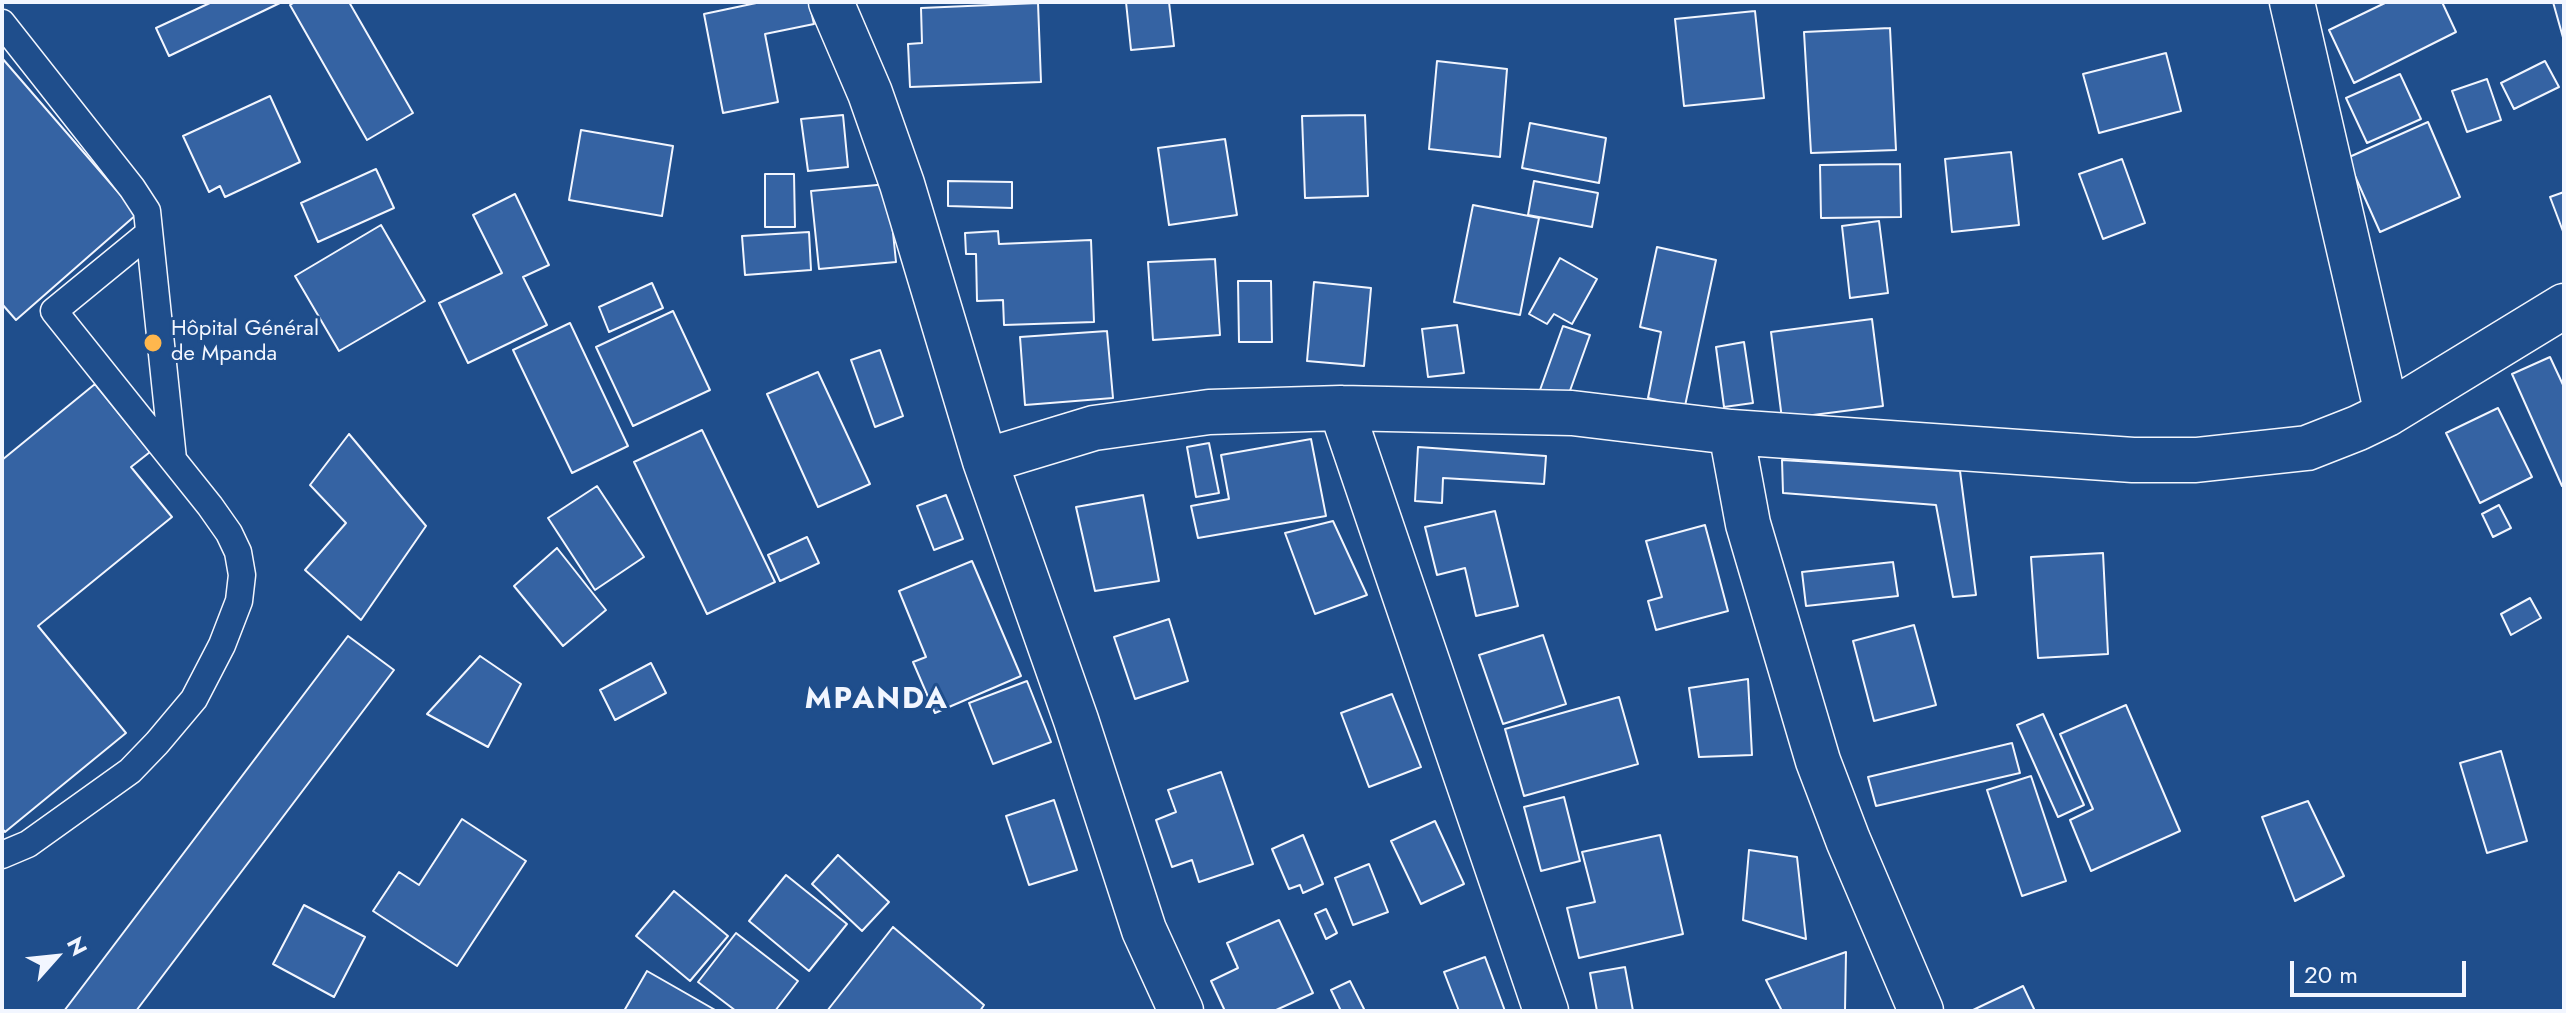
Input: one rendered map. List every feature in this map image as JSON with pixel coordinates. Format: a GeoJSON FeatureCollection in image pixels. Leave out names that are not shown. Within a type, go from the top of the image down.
{"type":"FeatureCollection","features":[{"type":"Feature","properties":{"kind":"street"},"geometry":{"type":"LineString","coordinates":[[831,2],[870,93],[902,184],[985,461],[1076,720],[1144,930],[1181,1011]]}},
{"type":"Feature","properties":{"kind":"street"},"geometry":{"type":"LineString","coordinates":[[2292,2],[2387,414]]}},
{"type":"Feature","properties":{"kind":"street"},"geometry":{"type":"LineString","coordinates":[[985,461],[1108,426],[1209,412],[1341,408],[1572,413],[1731,432],[2133,460],[2196,460],[2307,448],[2358,428],[2387,414],[2564,306]]}},
{"type":"Feature","properties":{"kind":"street"},"geometry":{"type":"LineString","coordinates":[[1341,408],[1546,1011]]}},
{"type":"Feature","properties":{"kind":"street"},"geometry":{"type":"LineString","coordinates":[[1731,432],[1748,524],[1818,761],[1864,879],[1921,1011]]}},
{"type":"Feature","properties":{"kind":"lane"},"geometry":{"type":"LineString","coordinates":[[2,23],[147,211],[173,459]]}},
{"type":"Feature","properties":{"kind":"lane"},"geometry":{"type":"LineString","coordinates":[[2,855],[28,844],[130,771],[194,699],[222,645],[239,601],[242,575],[238,552],[210,506],[54,311],[148,234]]}},
{"type":"Feature","properties":{"kind":"building"},"geometry":{"type":"Polygon","coordinates":[[[212,2],[282,2],[169,56],[156,28],[212,2]]]}},
{"type":"Feature","properties":{"kind":"building"},"geometry":{"type":"Polygon","coordinates":[[[295,2],[349,2],[413,113],[367,140],[290,5],[295,2]]]}},
{"type":"Feature","properties":{"kind":"building"},"geometry":{"type":"Polygon","coordinates":[[[761,2],[809,2],[814,24],[765,34],[778,102],[723,113],[704,14],[761,2]]]}},
{"type":"Feature","properties":{"kind":"building"},"geometry":{"type":"Polygon","coordinates":[[[1126,2],[1169,2],[1174,46],[1131,50],[1126,2]]]}},
{"type":"Feature","properties":{"kind":"building"},"geometry":{"type":"Polygon","coordinates":[[[2387,2],[2442,2],[2456,32],[2354,83],[2329,30],[2387,2]]]}},
{"type":"Feature","properties":{"kind":"building"},"geometry":{"type":"Polygon","coordinates":[[[2553,2],[2564,2],[2564,41],[2553,2]]]}},
{"type":"Feature","properties":{"kind":"building"},"geometry":{"type":"Polygon","coordinates":[[[1038,3],[1041,82],[910,87],[908,44],[922,43],[921,8],[1038,3]]]}},
{"type":"Feature","properties":{"kind":"building"},"geometry":{"type":"Polygon","coordinates":[[[1755,11],[1764,98],[1684,106],[1675,19],[1755,11]]]}},
{"type":"Feature","properties":{"kind":"building"},"geometry":{"type":"Polygon","coordinates":[[[1890,28],[1896,150],[1811,153],[1804,32],[1890,28]]]}},
{"type":"Feature","properties":{"kind":"building"},"geometry":{"type":"Polygon","coordinates":[[[2166,53],[2181,111],[2099,133],[2083,74],[2166,53]]]}},
{"type":"Feature","properties":{"kind":"building"},"geometry":{"type":"Polygon","coordinates":[[[2,58],[137,214],[16,320],[2,304],[2,58]]]}},
{"type":"Feature","properties":{"kind":"building"},"geometry":{"type":"Polygon","coordinates":[[[1437,61],[1507,69],[1500,157],[1429,149],[1437,61]]]}},
{"type":"Feature","properties":{"kind":"building"},"geometry":{"type":"Polygon","coordinates":[[[2545,61],[2559,87],[2514,109],[2501,83],[2545,61]]]}},
{"type":"Feature","properties":{"kind":"building"},"geometry":{"type":"Polygon","coordinates":[[[2400,74],[2421,119],[2367,143],[2346,98],[2400,74]]]}},
{"type":"Feature","properties":{"kind":"building"},"geometry":{"type":"Polygon","coordinates":[[[2487,79],[2501,120],[2467,132],[2452,91],[2487,79]]]}},
{"type":"Feature","properties":{"kind":"building"},"geometry":{"type":"Polygon","coordinates":[[[270,96],[300,162],[225,197],[220,186],[209,192],[183,136],[270,96]]]}},
{"type":"Feature","properties":{"kind":"building"},"geometry":{"type":"Polygon","coordinates":[[[843,115],[848,167],[808,171],[801,119],[843,115]]]}},
{"type":"Feature","properties":{"kind":"building"},"geometry":{"type":"Polygon","coordinates":[[[1365,115],[1368,196],[1305,198],[1302,116],[1365,115]]]}},
{"type":"Feature","properties":{"kind":"building"},"geometry":{"type":"Polygon","coordinates":[[[2428,122],[2460,197],[2380,232],[2347,158],[2428,122]]]}},
{"type":"Feature","properties":{"kind":"building"},"geometry":{"type":"Polygon","coordinates":[[[1530,123],[1606,138],[1599,183],[1522,168],[1530,123]]]}},
{"type":"Feature","properties":{"kind":"building"},"geometry":{"type":"Polygon","coordinates":[[[581,130],[673,146],[662,216],[569,200],[581,130]]]}},
{"type":"Feature","properties":{"kind":"building"},"geometry":{"type":"Polygon","coordinates":[[[1225,139],[1237,215],[1169,225],[1158,148],[1225,139]]]}},
{"type":"Feature","properties":{"kind":"building"},"geometry":{"type":"Polygon","coordinates":[[[2011,152],[2019,225],[1952,232],[1945,159],[2011,152]]]}},
{"type":"Feature","properties":{"kind":"building"},"geometry":{"type":"Polygon","coordinates":[[[2122,159],[2145,223],[2103,239],[2079,174],[2122,159]]]}},
{"type":"Feature","properties":{"kind":"building"},"geometry":{"type":"Polygon","coordinates":[[[1900,164],[1901,217],[1821,218],[1820,165],[1900,164]]]}},
{"type":"Feature","properties":{"kind":"building"},"geometry":{"type":"Polygon","coordinates":[[[376,169],[394,208],[318,242],[301,203],[376,169]]]}},
{"type":"Feature","properties":{"kind":"building"},"geometry":{"type":"Polygon","coordinates":[[[765,174],[794,174],[795,227],[765,227],[765,174]]]}},
{"type":"Feature","properties":{"kind":"building"},"geometry":{"type":"Polygon","coordinates":[[[948,181],[1012,182],[1012,208],[948,206],[948,181]]]}},
{"type":"Feature","properties":{"kind":"building"},"geometry":{"type":"Polygon","coordinates":[[[1534,181],[1598,193],[1592,227],[1528,215],[1534,181]]]}},
{"type":"Feature","properties":{"kind":"building"},"geometry":{"type":"Polygon","coordinates":[[[888,184],[896,262],[819,269],[811,191],[888,184]]]}},
{"type":"Feature","properties":{"kind":"building"},"geometry":{"type":"Polygon","coordinates":[[[2564,192],[2564,234],[2550,197],[2564,192]]]}},
{"type":"Feature","properties":{"kind":"building"},"geometry":{"type":"Polygon","coordinates":[[[515,194],[549,265],[523,277],[547,325],[468,363],[439,303],[502,273],[473,215],[515,194]]]}},
{"type":"Feature","properties":{"kind":"building"},"geometry":{"type":"Polygon","coordinates":[[[1473,205],[1539,218],[1520,315],[1454,302],[1473,205]]]}},
{"type":"Feature","properties":{"kind":"building"},"geometry":{"type":"Polygon","coordinates":[[[1879,221],[1888,293],[1850,298],[1842,226],[1879,221]]]}},
{"type":"Feature","properties":{"kind":"building"},"geometry":{"type":"Polygon","coordinates":[[[381,225],[425,301],[339,351],[295,276],[381,225]]]}},
{"type":"Feature","properties":{"kind":"building"},"geometry":{"type":"Polygon","coordinates":[[[998,231],[999,244],[1091,240],[1094,322],[1004,325],[1003,300],[977,301],[976,254],[966,254],[965,233],[998,231]]]}},
{"type":"Feature","properties":{"kind":"building"},"geometry":{"type":"Polygon","coordinates":[[[809,232],[811,270],[745,275],[742,236],[809,232]]]}},
{"type":"Feature","properties":{"kind":"building"},"geometry":{"type":"Polygon","coordinates":[[[1657,247],[1716,260],[1685,406],[1648,398],[1661,332],[1640,327],[1657,247]]]}},
{"type":"Feature","properties":{"kind":"building"},"geometry":{"type":"Polygon","coordinates":[[[1560,258],[1597,279],[1572,324],[1554,314],[1547,324],[1529,314],[1560,258]]]}},
{"type":"Feature","properties":{"kind":"building"},"geometry":{"type":"Polygon","coordinates":[[[1215,259],[1220,335],[1153,340],[1148,262],[1215,259]]]}},
{"type":"Feature","properties":{"kind":"building"},"geometry":{"type":"Polygon","coordinates":[[[1238,281],[1271,281],[1272,342],[1239,342],[1238,281]]]}},
{"type":"Feature","properties":{"kind":"building"},"geometry":{"type":"Polygon","coordinates":[[[1314,282],[1371,288],[1364,366],[1307,361],[1314,282]]]}},
{"type":"Feature","properties":{"kind":"building"},"geometry":{"type":"Polygon","coordinates":[[[652,283],[663,308],[609,332],[599,307],[652,283]]]}},
{"type":"Feature","properties":{"kind":"building"},"geometry":{"type":"Polygon","coordinates":[[[673,311],[710,390],[633,426],[596,347],[673,311]]]}},
{"type":"Feature","properties":{"kind":"building"},"geometry":{"type":"Polygon","coordinates":[[[1872,319],[1883,406],[1782,419],[1771,332],[1872,319]]]}},
{"type":"Feature","properties":{"kind":"building"},"geometry":{"type":"Polygon","coordinates":[[[570,323],[628,446],[572,473],[513,350],[570,323]]]}},
{"type":"Feature","properties":{"kind":"building"},"geometry":{"type":"Polygon","coordinates":[[[1457,325],[1464,373],[1428,377],[1422,329],[1457,325]]]}},
{"type":"Feature","properties":{"kind":"building"},"geometry":{"type":"Polygon","coordinates":[[[1563,326],[1590,335],[1567,399],[1540,390],[1563,326]]]}},
{"type":"Feature","properties":{"kind":"building"},"geometry":{"type":"Polygon","coordinates":[[[1107,331],[1113,398],[1025,405],[1020,337],[1107,331]]]}},
{"type":"Feature","properties":{"kind":"building"},"geometry":{"type":"Polygon","coordinates":[[[1744,342],[1753,403],[1724,407],[1716,347],[1744,342]]]}},
{"type":"Feature","properties":{"kind":"building"},"geometry":{"type":"Polygon","coordinates":[[[880,350],[903,416],[875,427],[851,360],[880,350]]]}},
{"type":"Feature","properties":{"kind":"building"},"geometry":{"type":"Polygon","coordinates":[[[2550,357],[2564,387],[2564,486],[2512,374],[2550,357]]]}},
{"type":"Feature","properties":{"kind":"building"},"geometry":{"type":"Polygon","coordinates":[[[818,372],[870,484],[818,507],[767,394],[818,372]]]}},
{"type":"Feature","properties":{"kind":"building"},"geometry":{"type":"Polygon","coordinates":[[[95,384],[150,452],[131,467],[172,517],[38,626],[126,733],[5,832],[2,828],[2,460],[95,384]]]}},
{"type":"Feature","properties":{"kind":"building"},"geometry":{"type":"Polygon","coordinates":[[[2498,408],[2532,477],[2480,503],[2446,433],[2498,408]]]}},
{"type":"Feature","properties":{"kind":"building"},"geometry":{"type":"Polygon","coordinates":[[[702,430],[775,582],[707,614],[634,462],[702,430]]]}},
{"type":"Feature","properties":{"kind":"building"},"geometry":{"type":"Polygon","coordinates":[[[349,434],[426,526],[361,620],[305,570],[346,523],[310,485],[349,434]]]}},
{"type":"Feature","properties":{"kind":"building"},"geometry":{"type":"Polygon","coordinates":[[[1311,439],[1326,516],[1198,538],[1191,506],[1229,499],[1221,455],[1311,439]]]}},
{"type":"Feature","properties":{"kind":"building"},"geometry":{"type":"Polygon","coordinates":[[[1209,443],[1219,493],[1196,497],[1187,447],[1209,443]]]}},
{"type":"Feature","properties":{"kind":"building"},"geometry":{"type":"Polygon","coordinates":[[[1418,447],[1546,456],[1544,484],[1443,478],[1442,503],[1415,501],[1418,447]]]}},
{"type":"Feature","properties":{"kind":"building"},"geometry":{"type":"Polygon","coordinates":[[[1782,460],[1960,471],[1976,595],[1953,597],[1936,505],[1783,493],[1782,460]]]}},
{"type":"Feature","properties":{"kind":"building"},"geometry":{"type":"Polygon","coordinates":[[[597,486],[644,557],[595,590],[548,518],[597,486]]]}},
{"type":"Feature","properties":{"kind":"building"},"geometry":{"type":"Polygon","coordinates":[[[946,495],[963,539],[934,550],[917,506],[946,495]]]}},
{"type":"Feature","properties":{"kind":"building"},"geometry":{"type":"Polygon","coordinates":[[[1143,495],[1159,581],[1095,591],[1076,507],[1143,495]]]}},
{"type":"Feature","properties":{"kind":"building"},"geometry":{"type":"Polygon","coordinates":[[[2499,505],[2511,528],[2493,537],[2482,514],[2499,505]]]}},
{"type":"Feature","properties":{"kind":"building"},"geometry":{"type":"Polygon","coordinates":[[[1495,511],[1518,606],[1476,616],[1465,568],[1437,575],[1425,527],[1495,511]]]}},
{"type":"Feature","properties":{"kind":"building"},"geometry":{"type":"Polygon","coordinates":[[[1333,521],[1367,595],[1315,614],[1285,533],[1333,521]]]}},
{"type":"Feature","properties":{"kind":"building"},"geometry":{"type":"Polygon","coordinates":[[[1705,525],[1728,611],[1656,630],[1648,601],[1662,597],[1646,541],[1705,525]]]}},
{"type":"Feature","properties":{"kind":"building"},"geometry":{"type":"Polygon","coordinates":[[[807,537],[819,563],[780,581],[768,555],[807,537]]]}},
{"type":"Feature","properties":{"kind":"building"},"geometry":{"type":"Polygon","coordinates":[[[557,548],[606,610],[563,646],[514,586],[557,548]]]}},
{"type":"Feature","properties":{"kind":"building"},"geometry":{"type":"Polygon","coordinates":[[[2103,553],[2108,654],[2038,658],[2031,557],[2103,553]]]}},
{"type":"Feature","properties":{"kind":"building"},"geometry":{"type":"Polygon","coordinates":[[[972,561],[1021,676],[935,713],[913,662],[926,657],[899,591],[972,561]]]}},
{"type":"Feature","properties":{"kind":"building"},"geometry":{"type":"Polygon","coordinates":[[[1893,562],[1898,596],[1806,606],[1802,572],[1893,562]]]}},
{"type":"Feature","properties":{"kind":"building"},"geometry":{"type":"Polygon","coordinates":[[[2530,598],[2541,618],[2511,635],[2501,614],[2530,598]]]}},
{"type":"Feature","properties":{"kind":"building"},"geometry":{"type":"Polygon","coordinates":[[[1169,619],[1188,681],[1135,699],[1114,637],[1169,619]]]}},
{"type":"Feature","properties":{"kind":"building"},"geometry":{"type":"Polygon","coordinates":[[[1914,625],[1936,705],[1874,721],[1853,641],[1914,625]]]}},
{"type":"Feature","properties":{"kind":"building"},"geometry":{"type":"Polygon","coordinates":[[[1543,635],[1566,704],[1503,724],[1479,655],[1543,635]]]}},
{"type":"Feature","properties":{"kind":"building"},"geometry":{"type":"Polygon","coordinates":[[[348,636],[394,670],[136,1011],[64,1011],[348,636]]]}},
{"type":"Feature","properties":{"kind":"building"},"geometry":{"type":"Polygon","coordinates":[[[480,656],[521,684],[488,747],[427,714],[480,656]]]}},
{"type":"Feature","properties":{"kind":"building"},"geometry":{"type":"Polygon","coordinates":[[[651,663],[666,693],[615,720],[600,690],[651,663]]]}},
{"type":"Feature","properties":{"kind":"building"},"geometry":{"type":"Polygon","coordinates":[[[1748,679],[1752,755],[1699,757],[1689,688],[1748,679]]]}},
{"type":"Feature","properties":{"kind":"building"},"geometry":{"type":"Polygon","coordinates":[[[1027,681],[1051,742],[993,764],[969,703],[1027,681]]]}},
{"type":"Feature","properties":{"kind":"building"},"geometry":{"type":"Polygon","coordinates":[[[1392,694],[1421,767],[1369,787],[1341,713],[1392,694]]]}},
{"type":"Feature","properties":{"kind":"building"},"geometry":{"type":"Polygon","coordinates":[[[1619,697],[1638,764],[1524,796],[1505,729],[1619,697]]]}},
{"type":"Feature","properties":{"kind":"building"},"geometry":{"type":"Polygon","coordinates":[[[2126,705],[2180,831],[2091,871],[2070,820],[2093,809],[2060,734],[2126,705]]]}},
{"type":"Feature","properties":{"kind":"building"},"geometry":{"type":"Polygon","coordinates":[[[2043,714],[2084,805],[2058,817],[2017,725],[2043,714]]]}},
{"type":"Feature","properties":{"kind":"building"},"geometry":{"type":"Polygon","coordinates":[[[2012,743],[2020,773],[1876,806],[1868,777],[2012,743]]]}},
{"type":"Feature","properties":{"kind":"building"},"geometry":{"type":"Polygon","coordinates":[[[2501,751],[2527,841],[2487,853],[2460,763],[2501,751]]]}},
{"type":"Feature","properties":{"kind":"building"},"geometry":{"type":"Polygon","coordinates":[[[1221,772],[1253,864],[1199,882],[1192,860],[1172,867],[1156,820],[1176,812],[1168,790],[1221,772]]]}},
{"type":"Feature","properties":{"kind":"building"},"geometry":{"type":"Polygon","coordinates":[[[2031,776],[2066,881],[2022,896],[1987,790],[2031,776]]]}},
{"type":"Feature","properties":{"kind":"building"},"geometry":{"type":"Polygon","coordinates":[[[1564,797],[1580,861],[1541,871],[1524,807],[1564,797]]]}},
{"type":"Feature","properties":{"kind":"building"},"geometry":{"type":"Polygon","coordinates":[[[1054,800],[1077,870],[1029,885],[1006,816],[1054,800]]]}},
{"type":"Feature","properties":{"kind":"building"},"geometry":{"type":"Polygon","coordinates":[[[2308,801],[2344,876],[2295,901],[2262,817],[2308,801]]]}},
{"type":"Feature","properties":{"kind":"building"},"geometry":{"type":"Polygon","coordinates":[[[462,819],[526,861],[457,966],[373,911],[399,872],[419,885],[462,819]]]}},
{"type":"Feature","properties":{"kind":"building"},"geometry":{"type":"Polygon","coordinates":[[[1435,821],[1464,884],[1421,904],[1391,841],[1435,821]]]}},
{"type":"Feature","properties":{"kind":"building"},"geometry":{"type":"Polygon","coordinates":[[[1303,835],[1323,884],[1303,893],[1300,885],[1289,889],[1272,849],[1303,835]]]}},
{"type":"Feature","properties":{"kind":"building"},"geometry":{"type":"Polygon","coordinates":[[[1660,835],[1683,934],[1579,958],[1567,908],[1595,902],[1582,852],[1660,835]]]}},
{"type":"Feature","properties":{"kind":"building"},"geometry":{"type":"Polygon","coordinates":[[[1749,850],[1797,857],[1806,939],[1743,920],[1749,850]]]}},
{"type":"Feature","properties":{"kind":"building"},"geometry":{"type":"Polygon","coordinates":[[[838,855],[889,902],[862,931],[812,884],[838,855]]]}},
{"type":"Feature","properties":{"kind":"building"},"geometry":{"type":"Polygon","coordinates":[[[1369,864],[1388,912],[1353,925],[1335,878],[1369,864]]]}},
{"type":"Feature","properties":{"kind":"building"},"geometry":{"type":"Polygon","coordinates":[[[786,875],[847,924],[809,971],[749,921],[786,875]]]}},
{"type":"Feature","properties":{"kind":"building"},"geometry":{"type":"Polygon","coordinates":[[[674,891],[728,936],[690,981],[636,936],[674,891]]]}},
{"type":"Feature","properties":{"kind":"building"},"geometry":{"type":"Polygon","coordinates":[[[304,905],[365,937],[334,997],[273,964],[304,905]]]}},
{"type":"Feature","properties":{"kind":"building"},"geometry":{"type":"Polygon","coordinates":[[[1326,909],[1337,933],[1326,939],[1315,914],[1326,909]]]}},
{"type":"Feature","properties":{"kind":"building"},"geometry":{"type":"Polygon","coordinates":[[[1279,920],[1313,993],[1274,1011],[1225,1011],[1211,981],[1238,968],[1227,943],[1279,920]]]}},
{"type":"Feature","properties":{"kind":"building"},"geometry":{"type":"Polygon","coordinates":[[[893,927],[984,1005],[980,1011],[827,1011],[893,927]]]}},
{"type":"Feature","properties":{"kind":"building"},"geometry":{"type":"Polygon","coordinates":[[[736,933],[798,981],[775,1011],[736,1011],[698,982],[736,933]]]}},
{"type":"Feature","properties":{"kind":"building"},"geometry":{"type":"Polygon","coordinates":[[[1846,952],[1845,1011],[1782,1011],[1766,980],[1846,952]]]}},
{"type":"Feature","properties":{"kind":"building"},"geometry":{"type":"Polygon","coordinates":[[[1485,957],[1505,1011],[1459,1011],[1444,972],[1485,957]]]}},
{"type":"Feature","properties":{"kind":"building"},"geometry":{"type":"Polygon","coordinates":[[[1625,967],[1633,1011],[1597,1011],[1590,973],[1625,967]]]}},
{"type":"Feature","properties":{"kind":"building"},"geometry":{"type":"Polygon","coordinates":[[[647,971],[717,1011],[624,1011],[647,971]]]}},
{"type":"Feature","properties":{"kind":"building"},"geometry":{"type":"Polygon","coordinates":[[[1350,981],[1365,1011],[1341,1011],[1331,990],[1350,981]]]}},
{"type":"Feature","properties":{"kind":"building"},"geometry":{"type":"Polygon","coordinates":[[[2023,986],[2035,1011],[1971,1011],[2023,986]]]}},
{"type":"Feature","properties":{"kind":"place","name":"Hôpital Général de Mpanda"},"geometry":{"type":"Point","coordinates":[153,343]}},
{"type":"Feature","properties":{"kind":"district","name":"MPANDA"},"geometry":{"type":"Point","coordinates":[877,701]}}]}
